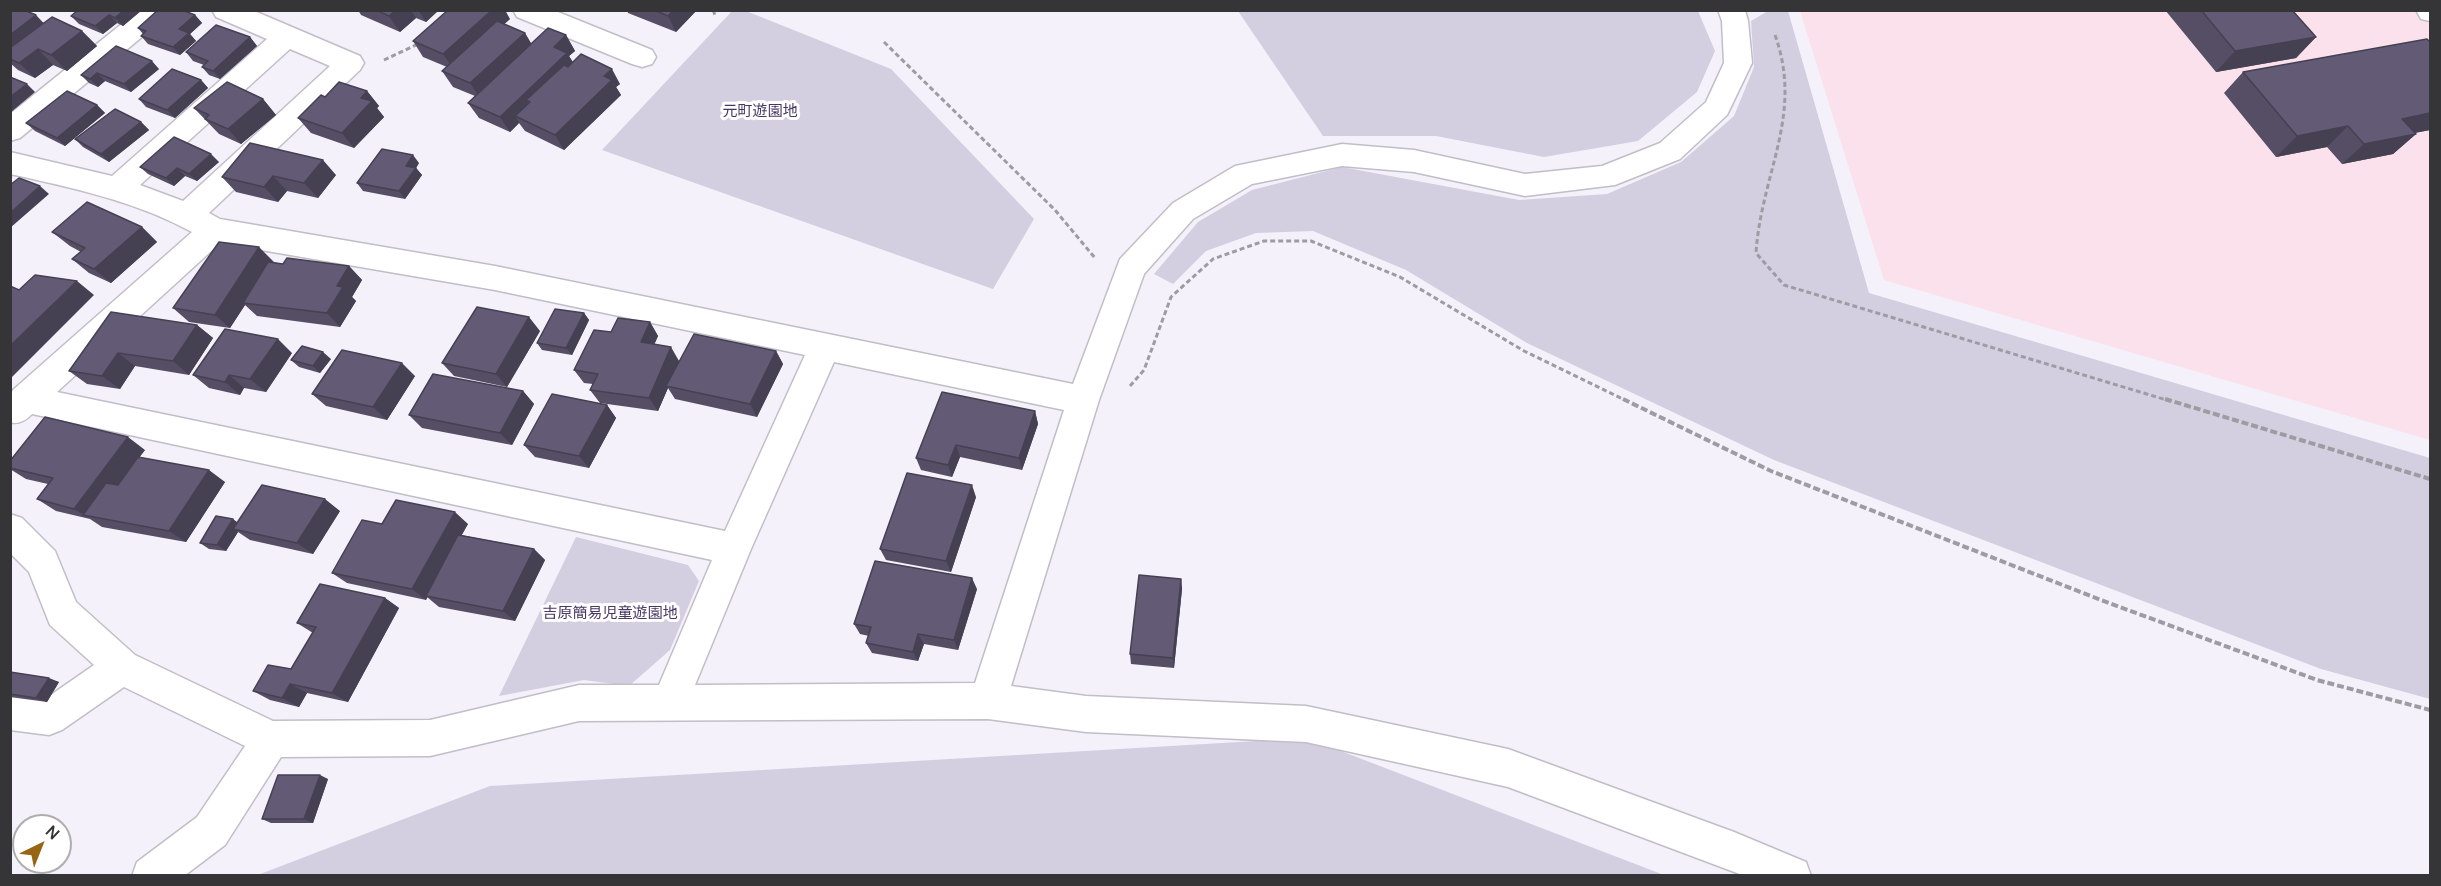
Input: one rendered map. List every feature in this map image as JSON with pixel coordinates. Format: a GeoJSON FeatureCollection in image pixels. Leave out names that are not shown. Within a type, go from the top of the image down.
{"type":"FeatureCollection","features":[{"type":"Feature","properties":{"kind":"street"},"geometry":{"type":"LineString","coordinates":[[10,130],[157,10]]}},
{"type":"Feature","properties":{"kind":"street"},"geometry":{"type":"LineString","coordinates":[[18,407],[201,222],[350,63],[225,10]]}},
{"type":"Feature","properties":{"kind":"street"},"geometry":{"type":"LineString","coordinates":[[526,10],[642,57]]}},
{"type":"Feature","properties":{"kind":"street"},"geometry":{"type":"LineString","coordinates":[[988,701],[1083,400],[1131,268],[1183,211],[1245,174],[1342,155],[1414,161],[1526,185],[1605,177],[1670,150],[1717,108],[1738,63],[1735,21],[1731,10]]}},
{"type":"Feature","properties":{"kind":"street"},"geometry":{"type":"LineString","coordinates":[[118,188],[286,37]]}},
{"type":"Feature","properties":{"kind":"street"},"geometry":{"type":"LineString","coordinates":[[10,163],[118,188],[201,222],[495,278],[1083,400]]}},
{"type":"Feature","properties":{"kind":"street"},"geometry":{"type":"LineString","coordinates":[[669,704],[734,549],[826,345]]}},
{"type":"Feature","properties":{"kind":"street"},"geometry":{"type":"LineString","coordinates":[[18,407],[734,549]]}},
{"type":"Feature","properties":{"kind":"street"},"geometry":{"type":"LineString","coordinates":[[10,528],[42,562],[63,613],[122,667],[271,739],[430,738],[579,703],[988,701],[1086,714],[1317,726],[1508,768],[1734,851],[1792,876]]}},
{"type":"Feature","properties":{"kind":"street"},"geometry":{"type":"LineString","coordinates":[[10,712],[49,717],[122,667]]}},
{"type":"Feature","properties":{"kind":"street"},"geometry":{"type":"LineString","coordinates":[[151,876],[212,831],[271,739]]}},
{"type":"Feature","properties":{"kind":"path"},"geometry":{"type":"LineString","coordinates":[[1773,31],[1783,52],[1788,109],[1759,214],[1756,253],[1784,285],[2430,479]]}},
{"type":"Feature","properties":{"kind":"path"},"geometry":{"type":"LineString","coordinates":[[884,42],[1055,210],[1123,293]]}},
{"type":"Feature","properties":{"kind":"path"},"geometry":{"type":"LineString","coordinates":[[350,63],[391,59],[419,44]]}},
{"type":"Feature","properties":{"kind":"path"},"geometry":{"type":"LineString","coordinates":[[1083,400],[1123,394],[1144,370],[1171,297],[1213,259],[1264,241],[1311,241],[1400,277],[1524,351],[1771,471],[2090,596],[2306,676],[2430,710]]}},
{"type":"Feature","properties":{"kind":"shaded area"},"geometry":{"type":"Polygon","coordinates":[[[1800,11],[2430,11],[2430,440],[1884,280],[1800,11]]]}},
{"type":"Feature","properties":{"kind":"green space","name":"元町遊園地"},"geometry":{"type":"Polygon","coordinates":[[[733,10],[746,11],[891,69],[1034,219],[993,289],[602,150],[733,10]]]}},
{"type":"Feature","properties":{"kind":"green space"},"geometry":{"type":"Polygon","coordinates":[[[1238,11],[1698,11],[1715,51],[1697,92],[1638,141],[1544,157],[1436,136],[1323,136],[1238,11]]]}},
{"type":"Feature","properties":{"kind":"green space"},"geometry":{"type":"Polygon","coordinates":[[[1768,11],[1788,11],[1869,293],[2430,458],[2430,699],[2321,669],[1774,460],[1527,343],[1406,270],[1313,231],[1256,233],[1206,251],[1173,284],[1154,274],[1198,222],[1252,190],[1342,167],[1519,200],[1607,194],[1681,162],[1734,116],[1754,67],[1751,21],[1768,11]]]}},
{"type":"Feature","properties":{"kind":"green space","name":"吉原簡易児童遊園地"},"geometry":{"type":"Polygon","coordinates":[[[576,537],[688,565],[699,581],[670,650],[629,686],[584,680],[499,696],[576,537]]]}},
{"type":"Feature","properties":{"kind":"green space"},"geometry":{"type":"Polygon","coordinates":[[[1307,738],[1664,875],[255,876],[490,786],[1307,738]]]}},
{"type":"Feature","properties":{"kind":"building"},"geometry":{"type":"Polygon","coordinates":[[[10,10],[24,10],[36,15],[10,35],[10,10]]]}},
{"type":"Feature","properties":{"kind":"building"},"geometry":{"type":"Polygon","coordinates":[[[78,10],[124,10],[115,18],[109,15],[95,26],[71,16],[78,10]]]}},
{"type":"Feature","properties":{"kind":"building"},"geometry":{"type":"Polygon","coordinates":[[[158,10],[182,10],[195,15],[179,29],[189,33],[173,47],[141,36],[146,31],[138,28],[158,10]]]}},
{"type":"Feature","properties":{"kind":"building"},"geometry":{"type":"Polygon","coordinates":[[[376,10],[396,10],[389,16],[376,10]]]}},
{"type":"Feature","properties":{"kind":"building"},"geometry":{"type":"Polygon","coordinates":[[[448,10],[492,10],[443,54],[413,41],[448,10]]]}},
{"type":"Feature","properties":{"kind":"building"},"geometry":{"type":"Polygon","coordinates":[[[654,10],[674,10],[668,16],[654,10]]]}},
{"type":"Feature","properties":{"kind":"building"},"geometry":{"type":"Polygon","coordinates":[[[2201,10],[2292,10],[2316,37],[2235,51],[2201,10]]]}},
{"type":"Feature","properties":{"kind":"building"},"geometry":{"type":"Polygon","coordinates":[[[52,17],[82,31],[51,55],[38,49],[19,63],[10,59],[10,48],[52,17]]]}},
{"type":"Feature","properties":{"kind":"building"},"geometry":{"type":"Polygon","coordinates":[[[497,21],[525,33],[470,83],[442,71],[497,21]]]}},
{"type":"Feature","properties":{"kind":"building"},"geometry":{"type":"Polygon","coordinates":[[[216,25],[250,37],[213,71],[202,67],[208,61],[186,52],[216,25]]]}},
{"type":"Feature","properties":{"kind":"building"},"geometry":{"type":"Polygon","coordinates":[[[548,28],[566,35],[554,47],[567,53],[500,117],[468,103],[548,28]]]}},
{"type":"Feature","properties":{"kind":"building"},"geometry":{"type":"Polygon","coordinates":[[[2427,39],[2430,42],[2430,113],[2402,119],[2416,134],[2364,144],[2348,126],[2297,136],[2243,72],[2427,39]]]}},
{"type":"Feature","properties":{"kind":"building"},"geometry":{"type":"Polygon","coordinates":[[[116,46],[152,61],[124,84],[97,73],[90,79],[81,75],[116,46]]]}},
{"type":"Feature","properties":{"kind":"building"},"geometry":{"type":"Polygon","coordinates":[[[581,54],[612,69],[604,76],[612,80],[555,135],[515,116],[530,102],[526,100],[564,65],[568,67],[581,54]]]}},
{"type":"Feature","properties":{"kind":"building"},"geometry":{"type":"Polygon","coordinates":[[[172,69],[201,80],[167,110],[139,99],[172,69]]]}},
{"type":"Feature","properties":{"kind":"building"},"geometry":{"type":"Polygon","coordinates":[[[10,77],[27,84],[10,97],[10,77]]]}},
{"type":"Feature","properties":{"kind":"building"},"geometry":{"type":"Polygon","coordinates":[[[227,82],[263,99],[228,129],[205,119],[209,115],[194,108],[227,82]]]}},
{"type":"Feature","properties":{"kind":"building"},"geometry":{"type":"Polygon","coordinates":[[[339,82],[367,91],[361,98],[372,101],[342,133],[298,118],[321,95],[325,97],[339,82]]]}},
{"type":"Feature","properties":{"kind":"building"},"geometry":{"type":"Polygon","coordinates":[[[67,91],[97,105],[57,138],[26,123],[67,91]]]}},
{"type":"Feature","properties":{"kind":"building"},"geometry":{"type":"Polygon","coordinates":[[[115,109],[141,122],[101,154],[75,139],[115,109]]]}},
{"type":"Feature","properties":{"kind":"building"},"geometry":{"type":"Polygon","coordinates":[[[174,137],[211,154],[189,174],[177,168],[166,178],[140,167],[174,137]]]}},
{"type":"Feature","properties":{"kind":"building"},"geometry":{"type":"Polygon","coordinates":[[[250,143],[323,160],[304,183],[273,176],[264,187],[222,177],[250,143]]]}},
{"type":"Feature","properties":{"kind":"building"},"geometry":{"type":"Polygon","coordinates":[[[382,149],[413,155],[406,166],[416,168],[399,191],[357,183],[382,149]]]}},
{"type":"Feature","properties":{"kind":"building"},"geometry":{"type":"Polygon","coordinates":[[[19,178],[40,186],[10,213],[10,185],[19,178]]]}},
{"type":"Feature","properties":{"kind":"building"},"geometry":{"type":"Polygon","coordinates":[[[87,202],[142,227],[94,269],[72,259],[85,248],[52,232],[87,202]]]}},
{"type":"Feature","properties":{"kind":"building"},"geometry":{"type":"Polygon","coordinates":[[[219,242],[259,247],[215,315],[173,308],[219,242]]]}},
{"type":"Feature","properties":{"kind":"building"},"geometry":{"type":"Polygon","coordinates":[[[287,258],[349,266],[337,286],[343,287],[327,313],[243,303],[268,262],[283,264],[287,258]]]}},
{"type":"Feature","properties":{"kind":"building"},"geometry":{"type":"Polygon","coordinates":[[[35,275],[77,281],[10,346],[10,286],[19,290],[35,275]]]}},
{"type":"Feature","properties":{"kind":"building"},"geometry":{"type":"Polygon","coordinates":[[[477,307],[529,317],[496,374],[442,363],[477,307]]]}},
{"type":"Feature","properties":{"kind":"building"},"geometry":{"type":"Polygon","coordinates":[[[555,309],[584,313],[566,348],[537,343],[555,309]]]}},
{"type":"Feature","properties":{"kind":"building"},"geometry":{"type":"Polygon","coordinates":[[[111,312],[197,325],[173,361],[118,353],[102,376],[69,371],[111,312]]]}},
{"type":"Feature","properties":{"kind":"building"},"geometry":{"type":"Polygon","coordinates":[[[618,318],[650,322],[641,342],[671,347],[649,398],[590,390],[598,374],[574,370],[594,330],[611,332],[618,318]]]}},
{"type":"Feature","properties":{"kind":"building"},"geometry":{"type":"Polygon","coordinates":[[[225,329],[278,339],[250,379],[229,375],[225,382],[193,375],[225,329]]]}},
{"type":"Feature","properties":{"kind":"building"},"geometry":{"type":"Polygon","coordinates":[[[694,334],[776,351],[750,404],[666,386],[694,334]]]}},
{"type":"Feature","properties":{"kind":"building"},"geometry":{"type":"Polygon","coordinates":[[[302,346],[323,352],[313,366],[291,360],[302,346]]]}},
{"type":"Feature","properties":{"kind":"building"},"geometry":{"type":"Polygon","coordinates":[[[342,350],[402,363],[373,407],[312,394],[342,350]]]}},
{"type":"Feature","properties":{"kind":"building"},"geometry":{"type":"Polygon","coordinates":[[[433,374],[523,391],[500,433],[409,415],[433,374]]]}},
{"type":"Feature","properties":{"kind":"building"},"geometry":{"type":"Polygon","coordinates":[[[942,392],[1035,411],[1019,458],[956,445],[948,465],[916,458],[942,392]]]}},
{"type":"Feature","properties":{"kind":"building"},"geometry":{"type":"Polygon","coordinates":[[[552,394],[607,405],[579,456],[524,445],[552,394]]]}},
{"type":"Feature","properties":{"kind":"building"},"geometry":{"type":"Polygon","coordinates":[[[45,417],[128,437],[74,509],[37,499],[53,478],[10,468],[10,461],[45,417]]]}},
{"type":"Feature","properties":{"kind":"building"},"geometry":{"type":"Polygon","coordinates":[[[138,457],[209,470],[169,531],[83,515],[106,483],[118,485],[138,457]]]}},
{"type":"Feature","properties":{"kind":"building"},"geometry":{"type":"Polygon","coordinates":[[[907,473],[972,485],[946,561],[880,549],[907,473]]]}},
{"type":"Feature","properties":{"kind":"building"},"geometry":{"type":"Polygon","coordinates":[[[262,485],[325,499],[297,543],[233,529],[262,485]]]}},
{"type":"Feature","properties":{"kind":"building"},"geometry":{"type":"Polygon","coordinates":[[[396,500],[455,512],[412,589],[332,573],[362,520],[382,524],[396,500]]]}},
{"type":"Feature","properties":{"kind":"building"},"geometry":{"type":"Polygon","coordinates":[[[216,516],[233,519],[217,545],[200,543],[216,516]]]}},
{"type":"Feature","properties":{"kind":"building"},"geometry":{"type":"Polygon","coordinates":[[[458,535],[534,549],[503,611],[426,596],[458,535]]]}},
{"type":"Feature","properties":{"kind":"building"},"geometry":{"type":"Polygon","coordinates":[[[875,561],[972,578],[954,640],[918,634],[913,652],[866,643],[871,627],[854,624],[875,561]]]}},
{"type":"Feature","properties":{"kind":"building"},"geometry":{"type":"Polygon","coordinates":[[[1139,575],[1181,579],[1173,658],[1130,654],[1139,575]]]}},
{"type":"Feature","properties":{"kind":"building"},"geometry":{"type":"Polygon","coordinates":[[[320,584],[385,598],[332,693],[290,684],[282,698],[253,691],[268,665],[291,669],[316,627],[297,623],[320,584]]]}},
{"type":"Feature","properties":{"kind":"building"},"geometry":{"type":"Polygon","coordinates":[[[10,672],[49,678],[36,698],[10,694],[10,672]]]}},
{"type":"Feature","properties":{"kind":"building"},"geometry":{"type":"Polygon","coordinates":[[[278,775],[320,775],[304,819],[262,819],[278,775]]]}}]}
